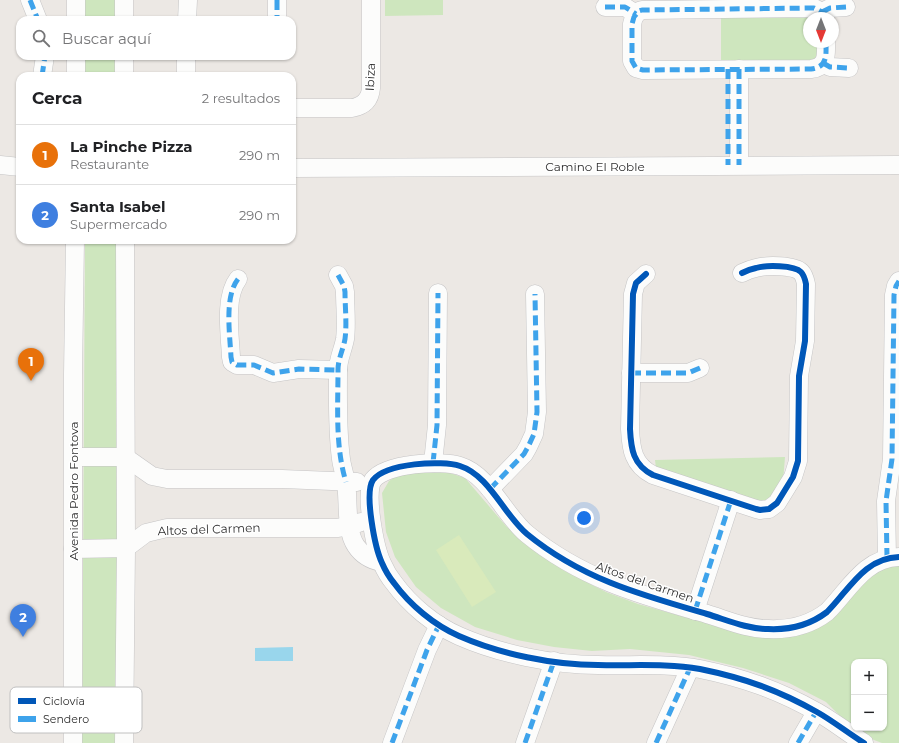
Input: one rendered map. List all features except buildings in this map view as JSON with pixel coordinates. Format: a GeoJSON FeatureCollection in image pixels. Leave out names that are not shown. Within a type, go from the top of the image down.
{"type":"FeatureCollection","features":[{"type":"Feature","properties":{"kind":"street"},"geometry":{"type":"LineString","coordinates":[[30,0],[36,16]]}},
{"type":"Feature","properties":{"kind":"street"},"geometry":{"type":"LineString","coordinates":[[76,0],[76,16]]}},
{"type":"Feature","properties":{"kind":"street"},"geometry":{"type":"LineString","coordinates":[[124,0],[124,16]]}},
{"type":"Feature","properties":{"kind":"street"},"geometry":{"type":"LineString","coordinates":[[187,16],[188,0]]}},
{"type":"Feature","properties":{"kind":"street"},"geometry":{"type":"LineString","coordinates":[[277,0],[277,16]]}},
{"type":"Feature","properties":{"kind":"street","name":"Ibiza"},"geometry":{"type":"LineString","coordinates":[[296,108],[352,108],[361,106],[368,98],[371,88],[371,0]]}},
{"type":"Feature","properties":{"kind":"street"},"geometry":{"type":"LineString","coordinates":[[605,7],[625,7],[636,14]]}},
{"type":"Feature","properties":{"kind":"street"},"geometry":{"type":"LineString","coordinates":[[827,12],[830,8],[846,7]]}},
{"type":"Feature","properties":{"kind":"street"},"geometry":{"type":"LineString","coordinates":[[820,12],[814,8],[642,10],[636,14],[632,20],[632,61],[636,68],[643,70],[811,69],[816,68],[823,63],[826,56],[826,48]]}},
{"type":"Feature","properties":{"kind":"street"},"geometry":{"type":"LineString","coordinates":[[43,72],[44,60]]}},
{"type":"Feature","properties":{"kind":"street"},"geometry":{"type":"LineString","coordinates":[[76,60],[76,72]]}},
{"type":"Feature","properties":{"kind":"street"},"geometry":{"type":"LineString","coordinates":[[124,60],[124,72]]}},
{"type":"Feature","properties":{"kind":"street"},"geometry":{"type":"LineString","coordinates":[[186,60],[186,72]]}},
{"type":"Feature","properties":{"kind":"street"},"geometry":{"type":"LineString","coordinates":[[823,63],[830,67],[850,68]]}},
{"type":"Feature","properties":{"kind":"street"},"geometry":{"type":"LineString","coordinates":[[734,70],[734,165]]}},
{"type":"Feature","properties":{"kind":"street","name":"Camino El Roble"},"geometry":{"type":"LineString","coordinates":[[296,168],[899,164]]}},
{"type":"Feature","properties":{"kind":"street"},"geometry":{"type":"LineString","coordinates":[[0,165],[16,167]]}},
{"type":"Feature","properties":{"kind":"street","name":"Avenida Pedro Fontova"},"geometry":{"type":"LineString","coordinates":[[73,687],[73,375],[75,244]]}},
{"type":"Feature","properties":{"kind":"street"},"geometry":{"type":"LineString","coordinates":[[125,244],[126,548],[125,687]]}},
{"type":"Feature","properties":{"kind":"street"},"geometry":{"type":"LineString","coordinates":[[646,274],[638,279],[633,288],[630,441],[631,449],[638,464],[653,475],[760,510],[769,509],[777,503],[793,477],[798,461],[799,376],[805,342],[806,284],[804,275],[791,267],[767,266],[756,268],[742,274]]}},
{"type":"Feature","properties":{"kind":"street"},"geometry":{"type":"LineString","coordinates":[[338,275],[342,280],[345,292],[346,332],[338,361],[339,441],[342,468],[346,482],[350,526],[352,539],[361,552],[374,560],[382,562]]}},
{"type":"Feature","properties":{"kind":"street"},"geometry":{"type":"LineString","coordinates":[[238,279],[232,288],[230,295],[232,362],[237,365],[254,365],[273,373],[299,369],[338,370]]}},
{"type":"Feature","properties":{"kind":"street"},"geometry":{"type":"LineString","coordinates":[[893,557],[886,501],[895,459],[894,296],[896,286],[899,281]]}},
{"type":"Feature","properties":{"kind":"street"},"geometry":{"type":"LineString","coordinates":[[433,463],[438,425],[438,293]]}},
{"type":"Feature","properties":{"kind":"street"},"geometry":{"type":"LineString","coordinates":[[490,489],[524,454],[534,434],[537,412],[535,294]]}},
{"type":"Feature","properties":{"kind":"street"},"geometry":{"type":"LineString","coordinates":[[631,373],[688,373],[700,368]]}},
{"type":"Feature","properties":{"kind":"street"},"geometry":{"type":"LineString","coordinates":[[74,457],[125,456],[148,474],[167,479],[282,479],[372,482],[370,495],[371,518],[374,537],[382,562],[397,587],[417,608],[439,625],[459,636],[484,645],[554,661],[584,665],[659,665],[690,668],[751,681],[816,712],[864,743]]}},
{"type":"Feature","properties":{"kind":"street","name":"Altos del Carmen"},"geometry":{"type":"LineString","coordinates":[[372,482],[382,473],[407,465],[433,463],[462,466],[477,475],[490,489],[519,527],[575,567],[590,575],[620,587],[738,624],[766,630],[780,629],[809,623],[820,618],[869,566],[893,557]]}},
{"type":"Feature","properties":{"kind":"street"},"geometry":{"type":"LineString","coordinates":[[695,611],[731,500]]}},
{"type":"Feature","properties":{"kind":"street","name":"Altos del Carmen"},"geometry":{"type":"LineString","coordinates":[[126,548],[146,533],[167,528],[337,528],[350,526],[371,518]]}},
{"type":"Feature","properties":{"kind":"street"},"geometry":{"type":"LineString","coordinates":[[74,549],[126,548]]}},
{"type":"Feature","properties":{"kind":"street"},"geometry":{"type":"LineString","coordinates":[[392,743],[427,650],[439,625]]}},
{"type":"Feature","properties":{"kind":"street"},"geometry":{"type":"LineString","coordinates":[[525,743],[554,661]]}},
{"type":"Feature","properties":{"kind":"street"},"geometry":{"type":"LineString","coordinates":[[656,743],[690,668]]}},
{"type":"Feature","properties":{"kind":"street"},"geometry":{"type":"LineString","coordinates":[[798,743],[816,712]]}},
{"type":"Feature","properties":{"kind":"street","name":"Avenida Pedro Fontova"},"geometry":{"type":"LineString","coordinates":[[73,733],[73,743]]}},
{"type":"Feature","properties":{"kind":"street"},"geometry":{"type":"LineString","coordinates":[[124,733],[124,743]]}},
{"type":"Feature","properties":{"kind":"green space"},"geometry":{"type":"Polygon","coordinates":[[[85,0],[120,0],[120,16],[85,16],[85,0]]]}},
{"type":"Feature","properties":{"kind":"green space"},"geometry":{"type":"Polygon","coordinates":[[[385,0],[443,0],[443,15],[385,16],[385,0]]]}},
{"type":"Feature","properties":{"kind":"green space"},"geometry":{"type":"Polygon","coordinates":[[[721,17],[803,17],[803,48],[817,48],[817,57],[811,62],[721,61],[721,17]]]}},
{"type":"Feature","properties":{"kind":"green space"},"geometry":{"type":"Polygon","coordinates":[[[85,60],[121,60],[121,72],[85,72],[85,60]]]}},
{"type":"Feature","properties":{"kind":"green space"},"geometry":{"type":"Polygon","coordinates":[[[85,244],[120,244],[119,687],[82,687],[85,244]]]}},
{"type":"Feature","properties":{"kind":"green space"},"geometry":{"type":"Polygon","coordinates":[[[785,457],[783,482],[775,497],[761,502],[656,468],[655,460],[785,457]]]}},
{"type":"Feature","properties":{"kind":"green space"},"geometry":{"type":"Polygon","coordinates":[[[441,470],[465,478],[506,526],[532,548],[563,570],[606,592],[638,604],[688,618],[813,630],[836,616],[874,571],[899,564],[899,743],[882,743],[856,731],[887,731],[887,659],[851,659],[851,727],[826,702],[789,683],[743,668],[689,655],[630,649],[592,651],[554,647],[517,640],[475,627],[441,608],[416,587],[395,557],[386,532],[382,493],[389,481],[401,473],[441,470]]]}},
{"type":"Feature","properties":{"kind":"green space"},"geometry":{"type":"Polygon","coordinates":[[[459,535],[496,592],[472,607],[436,550],[459,535]]]}},
{"type":"Feature","properties":{"kind":"green space"},"geometry":{"type":"Polygon","coordinates":[[[82,733],[119,733],[119,743],[82,743],[82,733]]]}},
{"type":"Feature","properties":{"kind":"water"},"geometry":{"type":"Polygon","coordinates":[[[293,647],[293,661],[255,661],[255,648],[293,647]]]}},
{"type":"Feature","properties":{"kind":"marked path"},"geometry":{"type":"LineString","coordinates":[[30,0],[36,16]]}},
{"type":"Feature","properties":{"kind":"marked path"},"geometry":{"type":"LineString","coordinates":[[277,0],[277,16]]}},
{"type":"Feature","properties":{"kind":"marked path"},"geometry":{"type":"LineString","coordinates":[[605,7],[625,7],[636,14]]}},
{"type":"Feature","properties":{"kind":"marked path"},"geometry":{"type":"LineString","coordinates":[[822,12],[830,8],[846,7]]}},
{"type":"Feature","properties":{"kind":"marked path"},"geometry":{"type":"LineString","coordinates":[[822,12],[814,8],[642,10],[639,11],[634,17],[632,24],[632,61],[636,68],[643,70],[811,69],[821,66],[825,60],[826,48]]}},
{"type":"Feature","properties":{"kind":"marked path"},"geometry":{"type":"LineString","coordinates":[[43,72],[44,60]]}},
{"type":"Feature","properties":{"kind":"marked path"},"geometry":{"type":"LineString","coordinates":[[823,63],[830,67],[849,68]]}},
{"type":"Feature","properties":{"kind":"marked path"},"geometry":{"type":"LineString","coordinates":[[728,69],[728,165]]}},
{"type":"Feature","properties":{"kind":"marked path"},"geometry":{"type":"LineString","coordinates":[[739,69],[739,165]]}},
{"type":"Feature","properties":{"kind":"marked path"},"geometry":{"type":"LineString","coordinates":[[338,275],[344,286],[345,292],[346,333],[338,366],[338,412],[340,454],[346,482]]}},
{"type":"Feature","properties":{"kind":"marked path"},"geometry":{"type":"LineString","coordinates":[[238,279],[234,287],[229,306],[232,362],[237,365],[254,365],[273,373],[299,369],[338,370]]}},
{"type":"Feature","properties":{"kind":"marked path"},"geometry":{"type":"LineString","coordinates":[[887,558],[886,501],[892,459],[894,295],[899,281]]}},
{"type":"Feature","properties":{"kind":"marked path"},"geometry":{"type":"LineString","coordinates":[[433,463],[437,425],[438,293]]}},
{"type":"Feature","properties":{"kind":"marked path"},"geometry":{"type":"LineString","coordinates":[[490,489],[524,454],[534,434],[537,412],[535,294]]}},
{"type":"Feature","properties":{"kind":"marked path"},"geometry":{"type":"LineString","coordinates":[[631,373],[688,373],[700,368]]}},
{"type":"Feature","properties":{"kind":"marked path"},"geometry":{"type":"LineString","coordinates":[[695,611],[731,500]]}},
{"type":"Feature","properties":{"kind":"marked path"},"geometry":{"type":"LineString","coordinates":[[392,743],[427,650],[439,625]]}},
{"type":"Feature","properties":{"kind":"marked path"},"geometry":{"type":"LineString","coordinates":[[525,743],[554,661]]}},
{"type":"Feature","properties":{"kind":"marked path"},"geometry":{"type":"LineString","coordinates":[[656,743],[690,668]]}},
{"type":"Feature","properties":{"kind":"marked path"},"geometry":{"type":"LineString","coordinates":[[798,743],[816,712]]}},
{"type":"Feature","properties":{"kind":"cycle path"},"geometry":{"type":"LineString","coordinates":[[646,274],[636,283],[633,294],[630,429],[634,456],[641,466],[653,475],[760,510],[769,509],[777,503],[793,477],[798,461],[799,376],[805,341],[806,284],[803,274],[792,268],[773,266],[761,267],[750,269],[742,273]]}},
{"type":"Feature","properties":{"kind":"cycle path"},"geometry":{"type":"LineString","coordinates":[[864,743],[803,704],[774,691],[731,676],[687,667],[581,664],[545,661],[509,653],[459,636],[423,614],[407,599],[390,578],[382,563],[376,546],[370,508],[371,487],[373,480],[380,474],[401,467],[428,463],[452,464],[460,466],[470,471],[488,486],[511,517],[527,534],[548,550],[569,563],[613,584],[659,600],[752,628],[784,629],[799,626],[814,620],[827,612],[867,569],[876,563],[899,557]]}},
{"type":"Feature","properties":{"kind":"place","name":"La Pinche Pizza"},"geometry":{"type":"Point","coordinates":[31,381]}},
{"type":"Feature","properties":{"kind":"place","name":"Santa Isabel"},"geometry":{"type":"Point","coordinates":[23,637]}}]}
